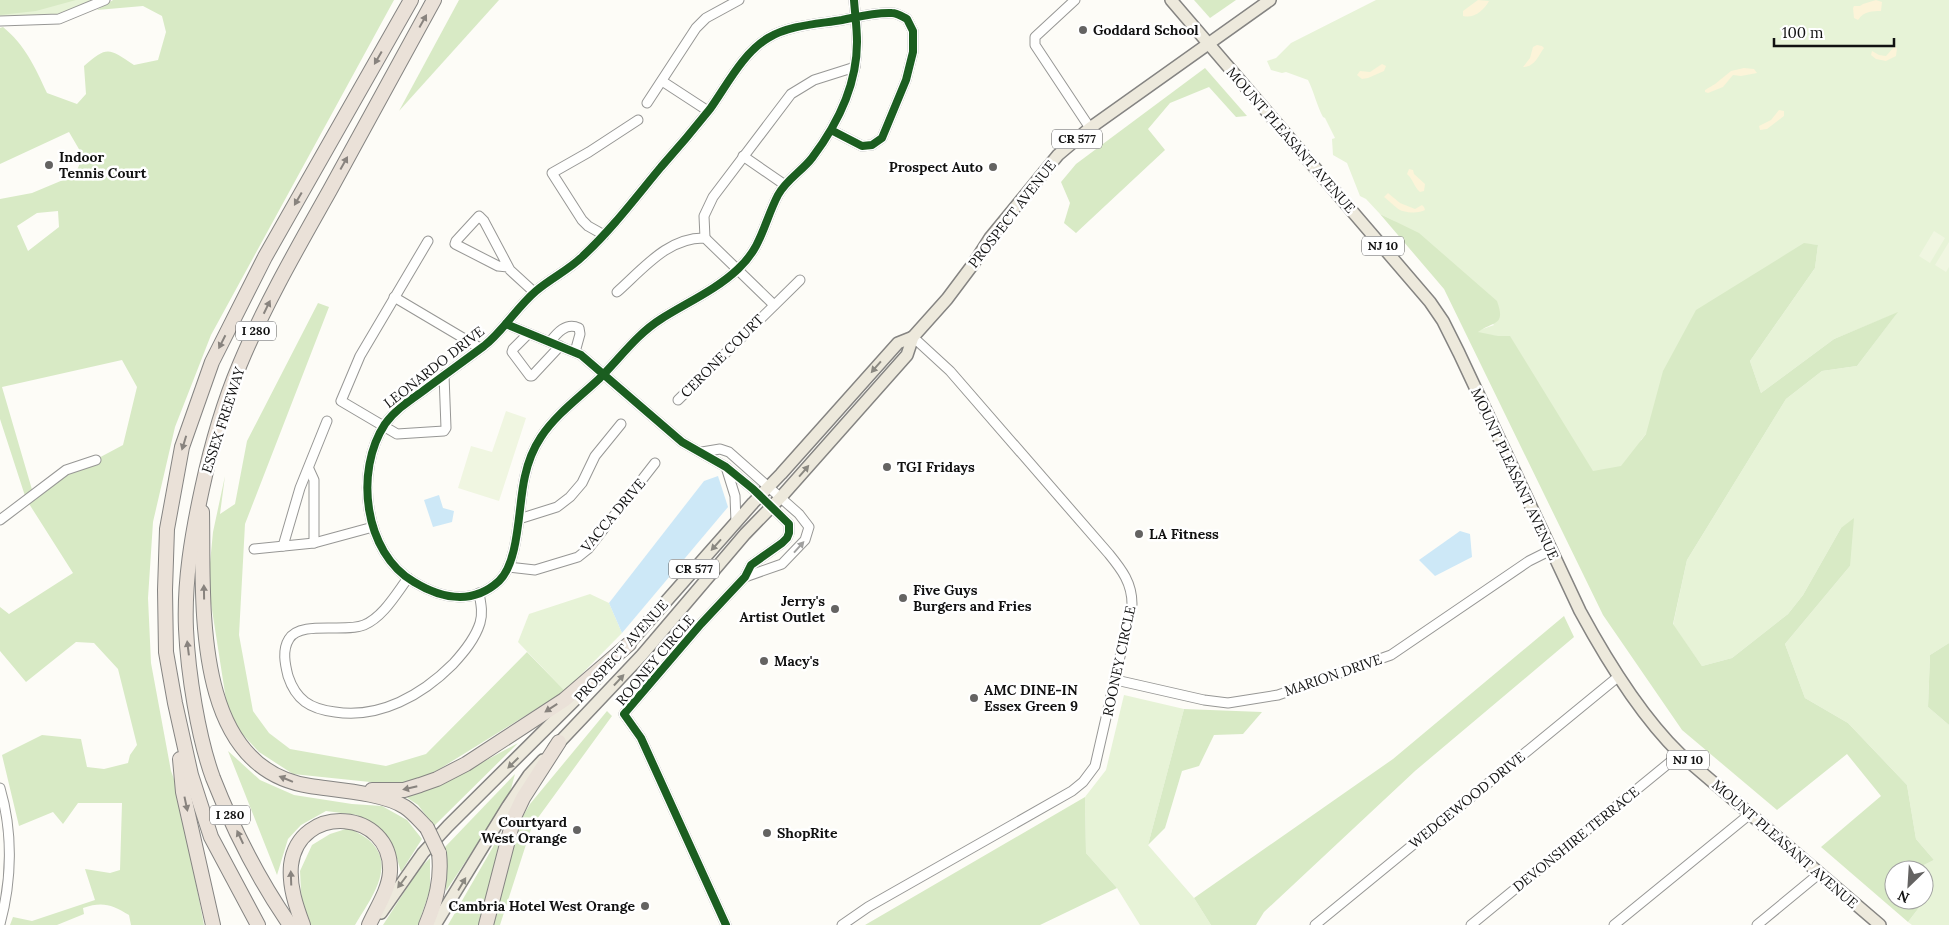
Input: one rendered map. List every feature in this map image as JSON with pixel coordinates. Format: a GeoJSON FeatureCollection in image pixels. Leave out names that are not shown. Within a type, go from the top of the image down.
{"type":"FeatureCollection","features":[{"type":"Feature","properties":{"kind":"highway","name":"ESSEX FREEWAY"},"geometry":{"type":"LineString","coordinates":[[258,925],[211,837],[191,775],[166,652],[166,529],[182,447],[212,362],[265,257],[411,0]]}},
{"type":"Feature","properties":{"kind":"highway","name":"ESSEX FREEWAY"},"geometry":{"type":"LineString","coordinates":[[290,925],[273,900],[241,841],[213,776],[203,741],[194,696],[186,629],[188,568],[193,527],[209,452],[239,365],[287,266],[434,0]]}},
{"type":"Feature","properties":{"kind":"highway"},"geometry":{"type":"LineString","coordinates":[[202,488],[204,619],[214,690],[223,716],[239,744],[261,766],[290,781],[396,802],[415,815],[427,828],[439,853],[438,889],[426,925]]}},
{"type":"Feature","properties":{"kind":"highway"},"geometry":{"type":"LineString","coordinates":[[333,790],[404,790],[437,779],[466,764],[564,700],[629,644]]}},
{"type":"Feature","properties":{"kind":"highway"},"geometry":{"type":"LineString","coordinates":[[175,703],[183,792],[213,925]]}},
{"type":"Feature","properties":{"kind":"highway"},"geometry":{"type":"LineString","coordinates":[[486,925],[514,817],[523,798],[559,742]]}},
{"type":"Feature","properties":{"kind":"highway"},"geometry":{"type":"LineString","coordinates":[[303,925],[291,885],[291,864],[294,854],[303,838],[317,826],[325,822],[342,820],[363,825],[379,838],[388,854],[390,874],[387,886],[369,925]]}},
{"type":"Feature","properties":{"kind":"main road","name":"MOUNT PLEASANT AVENUE"},"geometry":{"type":"LineString","coordinates":[[1170,0],[1430,302],[1443,321],[1596,641],[1656,726],[1680,754],[1880,925]]}},
{"type":"Feature","properties":{"kind":"main road","name":"PROSPECT AVENUE"},"geometry":{"type":"LineString","coordinates":[[435,925],[529,775],[642,655],[745,534],[781,498],[907,355],[914,337],[947,299],[974,263],[984,246],[1058,155],[1090,128],[1270,0]]}},
{"type":"Feature","properties":{"kind":"main road","name":"PROSPECT AVENUE"},"geometry":{"type":"LineString","coordinates":[[373,925],[394,892],[423,854],[448,826],[585,692],[898,343],[914,337]]}},
{"type":"Feature","properties":{"kind":"street"},"geometry":{"type":"LineString","coordinates":[[0,21],[59,19],[105,0]]}},
{"type":"Feature","properties":{"kind":"street"},"geometry":{"type":"LineString","coordinates":[[646,103],[696,28],[706,18],[739,0]]}},
{"type":"Feature","properties":{"kind":"street","name":"LEONARDO DRIVE"},"geometry":{"type":"LineString","coordinates":[[854,0],[857,44],[855,67],[850,88],[841,111],[830,130],[810,161],[785,185],[778,196],[759,243],[738,270],[707,292],[650,326],[604,374],[563,411],[543,434],[532,454],[524,477],[519,519],[508,567],[503,578],[486,591],[468,597],[454,598],[440,594],[408,578],[394,567],[380,546],[373,527],[368,498],[368,482],[377,442],[384,427],[399,408],[480,348],[506,324],[534,292],[569,268],[604,235],[708,112],[751,52],[766,39],[784,30],[855,17]]}},
{"type":"Feature","properties":{"kind":"street"},"geometry":{"type":"LineString","coordinates":[[1075,0],[1035,37],[1035,45],[1090,128]]}},
{"type":"Feature","properties":{"kind":"street"},"geometry":{"type":"LineString","coordinates":[[830,130],[862,146],[872,145],[882,138],[906,80],[913,52],[913,31],[908,19],[894,13],[855,17]]}},
{"type":"Feature","properties":{"kind":"street"},"geometry":{"type":"LineString","coordinates":[[617,292],[668,247],[693,238],[705,238],[704,226],[707,207],[790,94],[814,80],[855,67]]}},
{"type":"Feature","properties":{"kind":"street"},"geometry":{"type":"LineString","coordinates":[[662,81],[708,112]]}},
{"type":"Feature","properties":{"kind":"street"},"geometry":{"type":"LineString","coordinates":[[604,235],[588,226],[582,220],[552,173],[589,152],[638,120]]}},
{"type":"Feature","properties":{"kind":"street"},"geometry":{"type":"LineString","coordinates":[[743,156],[785,185]]}},
{"type":"Feature","properties":{"kind":"street"},"geometry":{"type":"LineString","coordinates":[[508,267],[498,266],[455,244],[479,216],[484,221],[508,267],[519,280],[534,292]]}},
{"type":"Feature","properties":{"kind":"street","name":"CERONE COURT"},"geometry":{"type":"LineString","coordinates":[[678,400],[774,304],[705,238]]}},
{"type":"Feature","properties":{"kind":"street"},"geometry":{"type":"LineString","coordinates":[[428,241],[360,356],[341,401],[397,434],[444,431],[446,428],[444,375]]}},
{"type":"Feature","properties":{"kind":"street"},"geometry":{"type":"LineString","coordinates":[[774,304],[800,280]]}},
{"type":"Feature","properties":{"kind":"street"},"geometry":{"type":"LineString","coordinates":[[394,297],[480,348]]}},
{"type":"Feature","properties":{"kind":"street","name":"ROONEY CIRCLE"},"geometry":{"type":"LineString","coordinates":[[506,324],[575,352],[604,374],[682,442],[726,467],[786,519],[789,524],[790,533],[782,543],[751,565],[745,577],[701,624],[624,714],[641,738],[726,925]]}},
{"type":"Feature","properties":{"kind":"street"},"geometry":{"type":"LineString","coordinates":[[550,342],[566,327],[574,326],[579,328],[580,334],[575,352]]}},
{"type":"Feature","properties":{"kind":"street"},"geometry":{"type":"LineString","coordinates":[[528,334],[512,352],[530,376],[560,346]]}},
{"type":"Feature","properties":{"kind":"street","name":"ROONEY CIRCLE"},"geometry":{"type":"LineString","coordinates":[[842,925],[868,907],[1072,791],[1083,782],[1095,766],[1132,604],[1132,595],[1126,576],[1110,554],[950,371],[914,337]]}},
{"type":"Feature","properties":{"kind":"street"},"geometry":{"type":"LineString","coordinates":[[283,546],[300,488],[328,421]]}},
{"type":"Feature","properties":{"kind":"street"},"geometry":{"type":"LineString","coordinates":[[519,519],[557,507],[570,497],[582,484],[594,456],[621,424]]}},
{"type":"Feature","properties":{"kind":"street"},"geometry":{"type":"LineString","coordinates":[[702,452],[720,449],[729,452],[781,498]]}},
{"type":"Feature","properties":{"kind":"street"},"geometry":{"type":"LineString","coordinates":[[0,520],[66,470],[96,460]]}},
{"type":"Feature","properties":{"kind":"street","name":"VACCA DRIVE"},"geometry":{"type":"LineString","coordinates":[[508,567],[534,570],[578,557],[588,549],[655,464]]}},
{"type":"Feature","properties":{"kind":"street"},"geometry":{"type":"LineString","coordinates":[[726,467],[735,496],[736,522]]}},
{"type":"Feature","properties":{"kind":"street"},"geometry":{"type":"LineString","coordinates":[[309,468],[314,480],[314,543]]}},
{"type":"Feature","properties":{"kind":"street","name":"ROONEY CIRCLE"},"geometry":{"type":"LineString","coordinates":[[745,577],[782,564],[798,549],[808,535],[809,527],[805,520],[781,498]]}},
{"type":"Feature","properties":{"kind":"street"},"geometry":{"type":"LineString","coordinates":[[254,550],[314,543],[373,527]]}},
{"type":"Feature","properties":{"kind":"street","name":"MARION DRIVE"},"geometry":{"type":"LineString","coordinates":[[1116,680],[1204,700],[1228,703],[1278,694],[1391,655],[1529,561],[1551,550]]}},
{"type":"Feature","properties":{"kind":"street"},"geometry":{"type":"LineString","coordinates":[[408,578],[386,608],[366,625],[355,628],[300,631],[290,636],[284,650],[285,666],[298,697],[313,707],[325,711],[356,714],[388,707],[415,695],[440,677],[469,644],[476,633],[482,611],[479,593]]}},
{"type":"Feature","properties":{"kind":"street","name":"WEDGEWOOD DRIVE"},"geometry":{"type":"LineString","coordinates":[[1315,925],[1619,676]]}},
{"type":"Feature","properties":{"kind":"street","name":"DEVONSHIRE TERRACE"},"geometry":{"type":"LineString","coordinates":[[1471,925],[1680,754]]}},
{"type":"Feature","properties":{"kind":"street"},"geometry":{"type":"LineString","coordinates":[[0,788],[4,801],[10,848],[10,873],[7,897],[0,924]]}},
{"type":"Feature","properties":{"kind":"street"},"geometry":{"type":"LineString","coordinates":[[1614,925],[1750,814]]}},
{"type":"Feature","properties":{"kind":"street"},"geometry":{"type":"LineString","coordinates":[[1757,925],[1820,874]]}},
{"type":"Feature","properties":{"kind":"green space"},"geometry":{"type":"Polygon","coordinates":[[[0,0],[93,0],[58,15],[0,18],[0,0]]]}},
{"type":"Feature","properties":{"kind":"green space"},"geometry":{"type":"Polygon","coordinates":[[[0,0],[76,0],[36,11],[0,15],[0,0]]]}},
{"type":"Feature","properties":{"kind":"green space"},"geometry":{"type":"Polygon","coordinates":[[[113,0],[394,0],[211,335],[175,427],[153,522],[148,598],[151,663],[171,771],[181,798],[204,925],[131,925],[129,915],[107,905],[96,905],[83,908],[84,914],[57,925],[10,925],[13,917],[32,921],[95,900],[85,869],[110,873],[120,870],[122,803],[78,803],[63,824],[53,812],[19,826],[2,755],[42,735],[81,739],[87,767],[104,769],[128,763],[130,755],[137,745],[118,669],[94,643],[76,642],[26,682],[0,651],[0,607],[9,614],[73,573],[26,499],[0,419],[0,199],[32,193],[75,175],[83,156],[69,132],[0,164],[0,28],[3,27],[11,34],[23,49],[34,65],[47,93],[77,104],[86,94],[84,66],[92,59],[104,52],[109,52],[119,55],[134,65],[158,60],[166,32],[162,16],[143,6],[97,10],[113,0]],[[58,211],[37,213],[17,226],[28,251],[59,227],[58,211]],[[122,360],[2,387],[33,493],[123,445],[137,387],[122,360]]]}},
{"type":"Feature","properties":{"kind":"green space"},"geometry":{"type":"Polygon","coordinates":[[[459,0],[499,0],[399,111],[459,0]]]}},
{"type":"Feature","properties":{"kind":"green space"},"geometry":{"type":"Polygon","coordinates":[[[1194,0],[1236,0],[1210,18],[1194,0]]]}},
{"type":"Feature","properties":{"kind":"green space"},"geometry":{"type":"Polygon","coordinates":[[[1376,0],[1949,0],[1949,643],[1930,655],[1928,707],[1949,725],[1949,925],[1912,925],[1908,922],[1917,910],[1934,910],[1934,860],[1916,839],[1907,785],[1848,723],[1805,698],[1785,644],[1850,566],[1841,528],[1803,595],[1788,614],[1732,658],[1702,666],[1673,625],[1687,560],[1786,399],[1822,371],[1857,366],[1897,313],[1834,339],[1761,393],[1750,361],[1815,268],[1818,245],[1804,244],[1641,440],[1638,460],[1596,480],[1496,336],[1477,331],[1494,325],[1394,221],[1380,214],[1366,199],[1360,196],[1347,163],[1333,155],[1332,139],[1335,138],[1321,113],[1308,80],[1286,72],[1282,73],[1271,70],[1267,61],[1276,58],[1291,43],[1376,0]]]}},
{"type":"Feature","properties":{"kind":"green space"},"geometry":{"type":"Polygon","coordinates":[[[1205,68],[1247,116],[1236,117],[1209,87],[1170,103],[1148,129],[1165,150],[1076,233],[1064,223],[1070,203],[1061,182],[1076,164],[1205,68]]]}},
{"type":"Feature","properties":{"kind":"green space"},"geometry":{"type":"Polygon","coordinates":[[[1380,214],[1419,233],[1497,301],[1499,319],[1478,332],[1510,336],[1593,471],[1621,466],[1646,434],[1663,371],[1696,310],[1804,243],[1818,245],[1815,268],[1750,361],[1761,393],[1834,339],[1898,312],[1857,366],[1822,371],[1786,399],[1687,560],[1673,624],[1702,666],[1732,658],[1788,614],[1803,595],[1841,528],[1854,518],[1850,566],[1785,644],[1805,698],[1848,723],[1907,785],[1916,839],[1934,860],[1884,860],[1884,901],[1821,847],[1881,796],[1847,754],[1777,810],[1682,730],[1603,615],[1444,289],[1380,214]]]}},
{"type":"Feature","properties":{"kind":"green space"},"geometry":{"type":"Polygon","coordinates":[[[1934,231],[1945,238],[1930,263],[1919,256],[1934,231]]]}},
{"type":"Feature","properties":{"kind":"green space"},"geometry":{"type":"Polygon","coordinates":[[[1949,242],[1949,267],[1946,272],[1935,265],[1949,242]]]}},
{"type":"Feature","properties":{"kind":"green space"},"geometry":{"type":"Polygon","coordinates":[[[318,303],[329,307],[245,524],[239,635],[253,711],[269,733],[290,749],[386,766],[426,754],[527,652],[565,691],[433,773],[399,785],[293,774],[259,752],[232,723],[227,706],[208,584],[213,532],[225,476],[220,514],[235,504],[247,441],[318,303]]]}},
{"type":"Feature","properties":{"kind":"green space"},"geometry":{"type":"Polygon","coordinates":[[[506,411],[526,418],[499,501],[458,488],[471,446],[492,452],[506,411]]]}},
{"type":"Feature","properties":{"kind":"green space"},"geometry":{"type":"Polygon","coordinates":[[[590,594],[609,603],[622,633],[565,691],[518,642],[529,614],[590,594]]]}},
{"type":"Feature","properties":{"kind":"green space"},"geometry":{"type":"Polygon","coordinates":[[[1564,616],[1574,637],[1415,771],[1264,912],[1256,925],[1211,925],[1194,898],[1393,759],[1564,616]]]}},
{"type":"Feature","properties":{"kind":"green space"},"geometry":{"type":"Polygon","coordinates":[[[1949,643],[1949,725],[1928,707],[1930,655],[1949,643]]]}},
{"type":"Feature","properties":{"kind":"green space"},"geometry":{"type":"Polygon","coordinates":[[[1124,695],[1184,709],[1148,845],[1194,898],[1211,925],[1140,925],[1117,888],[1086,853],[1085,797],[1106,770],[1124,695]]]}},
{"type":"Feature","properties":{"kind":"green space"},"geometry":{"type":"Polygon","coordinates":[[[1184,709],[1262,712],[1243,734],[1214,735],[1199,766],[1182,771],[1165,828],[1148,845],[1184,709]]]}},
{"type":"Feature","properties":{"kind":"green space"},"geometry":{"type":"Polygon","coordinates":[[[607,711],[612,716],[532,826],[500,925],[490,925],[523,816],[530,804],[607,711]]]}},
{"type":"Feature","properties":{"kind":"green space"},"geometry":{"type":"Polygon","coordinates":[[[518,743],[434,826],[418,805],[406,797],[448,781],[518,743]]]}},
{"type":"Feature","properties":{"kind":"green space"},"geometry":{"type":"Polygon","coordinates":[[[228,751],[260,780],[294,795],[352,804],[382,806],[407,820],[422,839],[401,872],[393,845],[377,828],[357,815],[326,811],[301,825],[288,839],[277,875],[228,751]]]}},
{"type":"Feature","properties":{"kind":"green space"},"geometry":{"type":"Polygon","coordinates":[[[515,774],[509,796],[446,891],[445,847],[515,774]]]}},
{"type":"Feature","properties":{"kind":"green space"},"geometry":{"type":"Polygon","coordinates":[[[1085,797],[1086,853],[1117,888],[1040,925],[865,925],[1085,797]]]}},
{"type":"Feature","properties":{"kind":"green space"},"geometry":{"type":"Polygon","coordinates":[[[349,828],[370,841],[379,853],[381,874],[378,884],[355,925],[310,925],[302,909],[300,871],[312,845],[330,834],[349,828]]]}},
{"type":"Feature","properties":{"kind":"green space"},"geometry":{"type":"Polygon","coordinates":[[[501,833],[484,913],[478,925],[448,925],[501,833]]]}},
{"type":"Feature","properties":{"kind":"green space"},"geometry":{"type":"Polygon","coordinates":[[[430,858],[430,890],[418,925],[383,925],[419,869],[430,858]]]}},
{"type":"Feature","properties":{"kind":"green space"},"geometry":{"type":"Polygon","coordinates":[[[1894,910],[1917,910],[1908,922],[1894,910]]]}},
{"type":"Feature","properties":{"kind":"sand"},"geometry":{"type":"Polygon","coordinates":[[[1478,0],[1489,1],[1478,13],[1467,17],[1463,16],[1463,11],[1478,0]]]}},
{"type":"Feature","properties":{"kind":"sand"},"geometry":{"type":"Polygon","coordinates":[[[1876,0],[1882,2],[1881,11],[1871,11],[1858,20],[1854,18],[1854,6],[1860,6],[1876,0]]]}},
{"type":"Feature","properties":{"kind":"sand"},"geometry":{"type":"Polygon","coordinates":[[[1537,45],[1544,48],[1538,58],[1527,67],[1523,67],[1530,58],[1533,47],[1537,45]]]}},
{"type":"Feature","properties":{"kind":"sand"},"geometry":{"type":"Polygon","coordinates":[[[1894,47],[1897,48],[1896,56],[1886,61],[1876,59],[1871,55],[1872,51],[1886,56],[1894,47]]]}},
{"type":"Feature","properties":{"kind":"sand"},"geometry":{"type":"Polygon","coordinates":[[[1382,64],[1386,66],[1384,71],[1362,79],[1357,75],[1360,71],[1370,72],[1382,64]]]}},
{"type":"Feature","properties":{"kind":"sand"},"geometry":{"type":"Polygon","coordinates":[[[1744,68],[1754,69],[1757,73],[1741,76],[1733,75],[1723,87],[1708,93],[1705,92],[1705,90],[1731,71],[1744,68]]]}},
{"type":"Feature","properties":{"kind":"sand"},"geometry":{"type":"Polygon","coordinates":[[[1779,110],[1784,111],[1784,116],[1767,129],[1760,130],[1759,126],[1771,120],[1779,110]]]}},
{"type":"Feature","properties":{"kind":"sand"},"geometry":{"type":"Polygon","coordinates":[[[1409,169],[1413,170],[1414,174],[1425,184],[1424,191],[1420,192],[1416,188],[1407,174],[1409,169]]]}},
{"type":"Feature","properties":{"kind":"sand"},"geometry":{"type":"Polygon","coordinates":[[[1388,193],[1400,203],[1415,209],[1422,205],[1425,210],[1406,212],[1399,210],[1384,197],[1388,193]]]}},
{"type":"Feature","properties":{"kind":"water"},"geometry":{"type":"Polygon","coordinates":[[[718,476],[728,507],[622,633],[609,603],[704,481],[718,476]]]}},
{"type":"Feature","properties":{"kind":"water"},"geometry":{"type":"Polygon","coordinates":[[[439,495],[443,508],[454,511],[452,522],[433,527],[424,500],[439,495]]]}},
{"type":"Feature","properties":{"kind":"water"},"geometry":{"type":"Polygon","coordinates":[[[1460,531],[1470,534],[1472,557],[1435,576],[1419,560],[1460,531]]]}},
{"type":"Feature","properties":{"kind":"cycle path"},"geometry":{"type":"LineString","coordinates":[[831,130],[862,146],[872,145],[882,138],[906,80],[913,52],[913,31],[907,19],[894,13],[860,16],[854,18],[785,30],[759,44],[743,61],[698,124],[594,246],[572,266],[536,291],[484,346],[393,414],[385,424],[375,443],[369,464],[367,487],[369,510],[375,532],[384,552],[397,569],[425,588],[457,597],[479,594],[499,581],[506,572],[511,560],[528,466],[541,437],[561,413],[600,378],[652,325],[729,277],[746,261],[758,243],[781,190],[812,158],[830,132],[844,103],[856,58],[857,42],[856,21],[855,16],[854,0]]}},
{"type":"Feature","properties":{"kind":"cycle path"},"geometry":{"type":"LineString","coordinates":[[506,324],[581,355],[682,442],[726,467],[753,489],[789,524],[787,538],[751,565],[745,577],[701,624],[624,714],[641,738],[726,925]]}},
{"type":"Feature","properties":{"kind":"place","name":"Goddard School"},"geometry":{"type":"Point","coordinates":[1083,30]}},
{"type":"Feature","properties":{"kind":"place","name":"Indoor Tennis Court"},"geometry":{"type":"Point","coordinates":[49,165]}},
{"type":"Feature","properties":{"kind":"place","name":"Prospect Auto"},"geometry":{"type":"Point","coordinates":[993,167]}},
{"type":"Feature","properties":{"kind":"place","name":"TGI Fridays"},"geometry":{"type":"Point","coordinates":[887,467]}},
{"type":"Feature","properties":{"kind":"place","name":"LA Fitness"},"geometry":{"type":"Point","coordinates":[1139,534]}},
{"type":"Feature","properties":{"kind":"place","name":"Five Guys Burgers and Fries"},"geometry":{"type":"Point","coordinates":[903,598]}},
{"type":"Feature","properties":{"kind":"place","name":"Jerry's Artist Outlet"},"geometry":{"type":"Point","coordinates":[835,609]}},
{"type":"Feature","properties":{"kind":"place","name":"Macy's"},"geometry":{"type":"Point","coordinates":[764,661]}},
{"type":"Feature","properties":{"kind":"place","name":"AMC DINE-IN Essex Green 9"},"geometry":{"type":"Point","coordinates":[974,698]}},
{"type":"Feature","properties":{"kind":"place","name":"Courtyard West Orange"},"geometry":{"type":"Point","coordinates":[577,830]}},
{"type":"Feature","properties":{"kind":"place","name":"ShopRite"},"geometry":{"type":"Point","coordinates":[767,833]}},
{"type":"Feature","properties":{"kind":"place","name":"Cambria Hotel West Orange"},"geometry":{"type":"Point","coordinates":[645,906]}}]}
